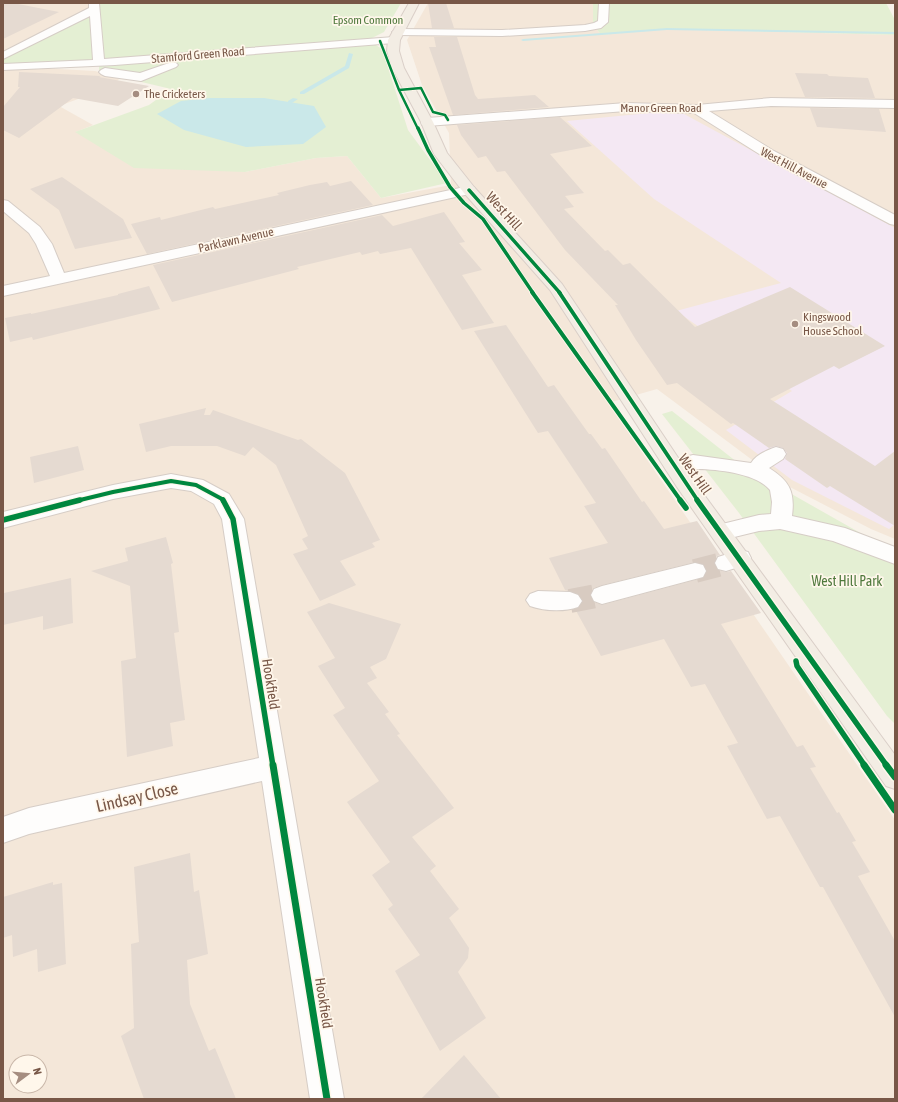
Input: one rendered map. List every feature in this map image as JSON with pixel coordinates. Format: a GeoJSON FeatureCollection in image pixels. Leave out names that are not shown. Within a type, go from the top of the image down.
{"type":"FeatureCollection","features":[{"type":"Feature","properties":{"kind":"main road"},"geometry":{"type":"LineString","coordinates":[[396,36],[414,3]]}},
{"type":"Feature","properties":{"kind":"main road","name":"West Hill"},"geometry":{"type":"LineString","coordinates":[[396,36],[393,51],[398,68],[427,122],[441,154],[469,190],[556,287],[674,466],[722,532],[733,561],[895,777]]}},
{"type":"Feature","properties":{"kind":"street"},"geometry":{"type":"LineString","coordinates":[[80,3],[94,7]]}},
{"type":"Feature","properties":{"kind":"street","name":"Stamford Green Road"},"geometry":{"type":"LineString","coordinates":[[3,67],[99,63],[396,36],[502,33],[585,28],[597,26],[603,22],[604,3]]}},
{"type":"Feature","properties":{"kind":"street"},"geometry":{"type":"LineString","coordinates":[[3,56],[94,7]]}},
{"type":"Feature","properties":{"kind":"street"},"geometry":{"type":"LineString","coordinates":[[94,7],[93,38],[99,63]]}},
{"type":"Feature","properties":{"kind":"street"},"geometry":{"type":"LineString","coordinates":[[60,26],[75,32]]}},
{"type":"Feature","properties":{"kind":"street"},"geometry":{"type":"LineString","coordinates":[[50,65],[140,77],[199,55]]}},
{"type":"Feature","properties":{"kind":"street","name":"Manor Green Road"},"geometry":{"type":"LineString","coordinates":[[427,122],[626,107],[697,109],[771,102],[895,104]]}},
{"type":"Feature","properties":{"kind":"street","name":"West Hill Avenue"},"geometry":{"type":"LineString","coordinates":[[697,109],[727,131],[752,146],[895,220]]}},
{"type":"Feature","properties":{"kind":"street","name":"Parklawn Avenue"},"geometry":{"type":"LineString","coordinates":[[3,291],[469,190]]}},
{"type":"Feature","properties":{"kind":"street"},"geometry":{"type":"LineString","coordinates":[[3,204],[35,230],[44,244],[59,279]]}},
{"type":"Feature","properties":{"kind":"street"},"geometry":{"type":"LineString","coordinates":[[758,471],[761,463],[776,454]]}},
{"type":"Feature","properties":{"kind":"street"},"geometry":{"type":"LineString","coordinates":[[674,466],[693,462],[739,467],[758,471],[778,484],[782,495],[783,508],[780,522]]}},
{"type":"Feature","properties":{"kind":"street","name":"Hookfield"},"geometry":{"type":"LineString","coordinates":[[3,520],[113,492],[171,481],[196,485],[222,499],[233,519],[327,1099]]}},
{"type":"Feature","properties":{"kind":"street"},"geometry":{"type":"LineString","coordinates":[[722,532],[759,523],[780,522],[837,534],[895,556]]}},
{"type":"Feature","properties":{"kind":"street"},"geometry":{"type":"LineString","coordinates":[[602,595],[695,571]]}},
{"type":"Feature","properties":{"kind":"street"},"geometry":{"type":"LineString","coordinates":[[538,600],[570,601]]}},
{"type":"Feature","properties":{"kind":"street","name":"Lindsay Close"},"geometry":{"type":"LineString","coordinates":[[3,830],[29,821],[273,768]]}},
{"type":"Feature","properties":{"kind":"shaded area"},"geometry":{"type":"Polygon","coordinates":[[[3,3],[100,3],[100,10],[3,59],[3,3]]]}},
{"type":"Feature","properties":{"kind":"shaded area"},"geometry":{"type":"Polygon","coordinates":[[[428,3],[593,3],[593,24],[601,35],[663,29],[895,35],[895,539],[871,529],[786,485],[657,389],[608,403],[895,820],[895,1099],[3,1099],[3,66],[95,71],[120,78],[89,95],[59,106],[93,125],[76,132],[245,172],[316,158],[347,156],[381,198],[451,185],[449,133],[422,85],[407,40],[428,3]]]}},
{"type":"Feature","properties":{"kind":"shaded area","name":"Kingswood House School"},"geometry":{"type":"Polygon","coordinates":[[[660,112],[684,114],[895,228],[895,524],[889,529],[792,480],[726,430],[792,391],[676,311],[781,283],[654,199],[567,121],[660,112]]]}},
{"type":"Feature","properties":{"kind":"green space","name":"Epsom Common"},"geometry":{"type":"Polygon","coordinates":[[[100,3],[401,3],[384,32],[368,40],[382,49],[408,130],[447,183],[381,198],[347,156],[316,158],[245,172],[134,168],[75,132],[149,105],[171,89],[99,70],[99,63],[3,65],[3,59],[100,10],[100,3]]]}},
{"type":"Feature","properties":{"kind":"green space"},"geometry":{"type":"Polygon","coordinates":[[[593,3],[886,3],[895,20],[895,35],[663,29],[601,35],[593,24],[593,3]]]}},
{"type":"Feature","properties":{"kind":"green space","name":"West Hill Park"},"geometry":{"type":"Polygon","coordinates":[[[672,411],[742,466],[871,539],[895,558],[895,724],[887,716],[739,513],[662,414],[672,411]]]}},
{"type":"Feature","properties":{"kind":"water"},"geometry":{"type":"Polygon","coordinates":[[[210,98],[264,98],[314,106],[326,127],[303,144],[246,147],[184,130],[157,114],[181,101],[210,98]]]}},
{"type":"Feature","properties":{"kind":"building"},"geometry":{"type":"Polygon","coordinates":[[[3,3],[13,3],[59,12],[3,39],[3,3]]]}},
{"type":"Feature","properties":{"kind":"building"},"geometry":{"type":"Polygon","coordinates":[[[428,3],[446,3],[454,28],[432,28],[428,3]]]}},
{"type":"Feature","properties":{"kind":"building"},"geometry":{"type":"Polygon","coordinates":[[[434,37],[457,37],[475,95],[478,99],[535,95],[549,107],[453,115],[429,47],[436,47],[434,37]]]}},
{"type":"Feature","properties":{"kind":"building"},"geometry":{"type":"Polygon","coordinates":[[[19,72],[101,76],[99,77],[149,86],[118,106],[73,98],[19,138],[3,130],[3,107],[20,87],[18,87],[19,72]]]}},
{"type":"Feature","properties":{"kind":"building"},"geometry":{"type":"Polygon","coordinates":[[[795,73],[868,78],[875,98],[805,97],[795,73]]]}},
{"type":"Feature","properties":{"kind":"building"},"geometry":{"type":"Polygon","coordinates":[[[810,108],[879,109],[886,132],[817,127],[810,108]]]}},
{"type":"Feature","properties":{"kind":"building"},"geometry":{"type":"Polygon","coordinates":[[[560,117],[592,146],[550,154],[584,193],[565,196],[574,207],[564,209],[605,251],[608,250],[623,265],[630,263],[695,327],[790,287],[885,346],[839,369],[834,366],[770,399],[875,466],[895,451],[895,526],[830,486],[827,488],[785,459],[787,453],[783,448],[776,446],[769,448],[733,423],[731,424],[677,383],[667,385],[636,340],[615,305],[618,305],[565,250],[505,171],[497,172],[486,156],[478,158],[461,135],[457,125],[560,117]]]}},
{"type":"Feature","properties":{"kind":"building"},"geometry":{"type":"Polygon","coordinates":[[[62,177],[123,219],[132,238],[75,249],[59,210],[30,189],[62,177]]]}},
{"type":"Feature","properties":{"kind":"building"},"geometry":{"type":"Polygon","coordinates":[[[351,181],[373,205],[147,254],[131,224],[160,217],[161,220],[213,207],[215,209],[279,195],[277,193],[310,185],[327,182],[330,186],[351,181]]]}},
{"type":"Feature","properties":{"kind":"building"},"geometry":{"type":"Polygon","coordinates":[[[444,212],[465,242],[459,243],[482,270],[462,275],[494,323],[462,330],[411,248],[380,254],[378,251],[362,255],[360,252],[297,267],[299,269],[172,302],[153,265],[382,215],[393,226],[444,212]]]}},
{"type":"Feature","properties":{"kind":"building"},"geometry":{"type":"Polygon","coordinates":[[[149,286],[160,309],[33,340],[32,337],[10,342],[5,318],[31,314],[118,295],[149,286]]]}},
{"type":"Feature","properties":{"kind":"building"},"geometry":{"type":"Polygon","coordinates":[[[506,325],[548,387],[554,385],[589,434],[591,434],[602,449],[605,448],[642,502],[644,501],[664,529],[697,521],[720,555],[717,556],[714,562],[717,570],[726,572],[731,571],[761,613],[721,624],[797,747],[803,745],[816,767],[810,768],[856,841],[852,842],[870,872],[858,876],[895,941],[895,1017],[823,887],[820,887],[780,816],[767,819],[727,746],[738,743],[705,684],[691,687],[664,639],[601,656],[575,609],[579,608],[583,600],[579,594],[565,590],[549,558],[608,543],[584,506],[596,503],[548,431],[538,433],[474,331],[506,325]],[[695,562],[602,585],[593,588],[590,596],[593,602],[602,605],[703,578],[707,572],[704,564],[695,562]]]}},
{"type":"Feature","properties":{"kind":"building"},"geometry":{"type":"Polygon","coordinates":[[[206,408],[204,415],[210,415],[213,410],[298,440],[301,439],[345,473],[380,540],[372,543],[375,547],[340,561],[356,585],[320,601],[293,554],[308,549],[302,539],[308,536],[276,465],[253,447],[245,456],[217,446],[171,446],[146,452],[139,424],[206,408]]]}},
{"type":"Feature","properties":{"kind":"building"},"geometry":{"type":"Polygon","coordinates":[[[78,446],[84,470],[34,483],[30,457],[78,446]]]}},
{"type":"Feature","properties":{"kind":"building"},"geometry":{"type":"Polygon","coordinates":[[[166,537],[173,563],[171,564],[179,632],[174,633],[185,720],[170,723],[173,746],[127,757],[121,661],[136,658],[130,586],[91,571],[128,561],[125,548],[166,537]]]}},
{"type":"Feature","properties":{"kind":"building"},"geometry":{"type":"Polygon","coordinates":[[[71,578],[73,623],[43,630],[43,616],[3,625],[4,593],[71,578]]]}},
{"type":"Feature","properties":{"kind":"building"},"geometry":{"type":"Polygon","coordinates":[[[329,603],[401,624],[386,659],[370,667],[377,678],[367,683],[389,712],[385,714],[400,734],[397,735],[454,808],[412,837],[436,866],[430,871],[459,909],[449,918],[469,948],[468,958],[458,972],[486,1018],[440,1051],[395,971],[420,955],[388,909],[393,905],[372,875],[390,862],[347,802],[379,781],[333,715],[345,708],[318,666],[335,658],[307,612],[329,603]]]}},
{"type":"Feature","properties":{"kind":"building"},"geometry":{"type":"Polygon","coordinates":[[[190,853],[194,892],[199,890],[208,954],[187,960],[190,1004],[209,1051],[215,1048],[236,1099],[144,1099],[121,1036],[134,1028],[131,944],[139,942],[134,867],[190,853]]]}},
{"type":"Feature","properties":{"kind":"building"},"geometry":{"type":"Polygon","coordinates":[[[53,882],[53,885],[62,883],[66,964],[38,972],[37,949],[13,957],[12,935],[3,938],[3,897],[53,882]]]}},
{"type":"Feature","properties":{"kind":"building"},"geometry":{"type":"Polygon","coordinates":[[[464,1055],[501,1099],[421,1099],[464,1055]]]}},
{"type":"Feature","properties":{"kind":"waterway"},"geometry":{"type":"LineString","coordinates":[[523,40],[667,29],[895,33]]}},
{"type":"Feature","properties":{"kind":"waterway"},"geometry":{"type":"LineString","coordinates":[[302,93],[347,67],[351,54]]}},
{"type":"Feature","properties":{"kind":"waterway"},"geometry":{"type":"LineString","coordinates":[[290,102],[295,99]]}},
{"type":"Feature","properties":{"kind":"tunnel"},"geometry":{"type":"LineString","coordinates":[[695,571],[726,563]]}},
{"type":"Feature","properties":{"kind":"tunnel"},"geometry":{"type":"LineString","coordinates":[[570,601],[602,595]]}},
{"type":"Feature","properties":{"kind":"cycle path"},"geometry":{"type":"LineString","coordinates":[[380,41],[399,90],[428,150],[450,187],[464,203],[483,219],[555,326],[686,508]]}},
{"type":"Feature","properties":{"kind":"cycle path"},"geometry":{"type":"LineString","coordinates":[[399,90],[421,88],[433,112],[445,115],[448,120]]}},
{"type":"Feature","properties":{"kind":"cycle path"},"geometry":{"type":"LineString","coordinates":[[469,190],[556,287],[684,482],[895,777]]}},
{"type":"Feature","properties":{"kind":"cycle path"},"geometry":{"type":"LineString","coordinates":[[3,520],[113,492],[171,481],[196,485],[222,499],[233,519],[327,1099]]}},
{"type":"Feature","properties":{"kind":"cycle path"},"geometry":{"type":"LineString","coordinates":[[796,661],[797,666],[895,810]]}},
{"type":"Feature","properties":{"kind":"place","name":"The Cricketers"},"geometry":{"type":"Point","coordinates":[136,94]}},
{"type":"Feature","properties":{"kind":"place","name":"Kingswood House School"},"geometry":{"type":"Point","coordinates":[795,324]}}]}
